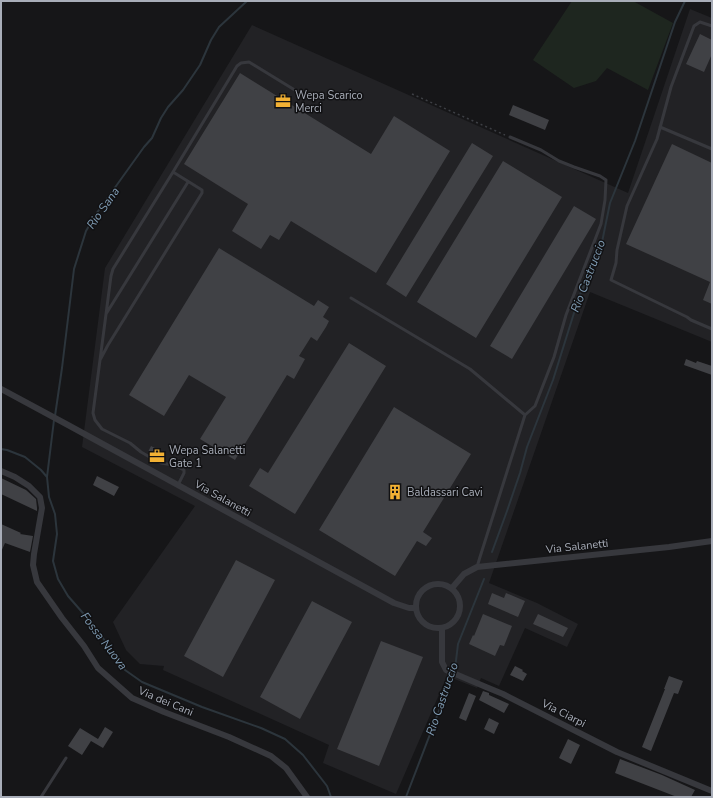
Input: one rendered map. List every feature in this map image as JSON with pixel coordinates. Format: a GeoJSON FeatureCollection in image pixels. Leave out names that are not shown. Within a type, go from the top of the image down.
{"type":"FeatureCollection","features":[{"type":"Feature","properties":{"kind":"street","name":"Via Salanetti"},"geometry":{"type":"LineString","coordinates":[[1,390],[394,603],[408,608],[416,608]]}},
{"type":"Feature","properties":{"kind":"street","name":"Via dei Cani"},"geometry":{"type":"LineString","coordinates":[[1,471],[15,477],[29,486],[40,497],[42,508],[34,554],[37,582],[84,646],[98,668],[132,698],[164,712],[229,736],[271,756],[286,768],[307,797]]}},
{"type":"Feature","properties":{"kind":"street","name":"Via Salanetti"},"geometry":{"type":"LineString","coordinates":[[452,588],[464,574],[477,567],[669,547],[712,541]]}},
{"type":"Feature","properties":{"kind":"street"},"geometry":{"type":"LineString","coordinates":[[431,585],[445,585],[452,588],[460,600],[461,608],[459,615],[449,626],[435,628],[428,626],[418,615],[416,608],[416,601],[419,594],[424,588],[431,585]]}},
{"type":"Feature","properties":{"kind":"street","name":"Via Ciarpi"},"geometry":{"type":"LineString","coordinates":[[442,628],[442,662],[446,670],[503,694],[617,752],[712,791]]}},
{"type":"Feature","properties":{"kind":"lane"},"geometry":{"type":"LineString","coordinates":[[712,26],[700,22],[694,26],[671,87],[657,139],[627,206],[617,250],[616,263],[611,280],[712,329]]}},
{"type":"Feature","properties":{"kind":"lane"},"geometry":{"type":"LineString","coordinates":[[178,485],[184,470],[153,459],[130,443],[102,429],[95,420],[93,413],[113,269],[241,63],[249,62],[298,92]]}},
{"type":"Feature","properties":{"kind":"lane"},"geometry":{"type":"LineString","coordinates":[[660,127],[712,150]]}},
{"type":"Feature","properties":{"kind":"lane"},"geometry":{"type":"LineString","coordinates":[[477,567],[525,415],[535,406],[554,357],[566,315],[601,224],[605,200],[606,180],[600,176],[559,161],[541,150],[510,137]]}},
{"type":"Feature","properties":{"kind":"lane"},"geometry":{"type":"LineString","coordinates":[[100,360],[202,193],[202,190],[173,172]]}},
{"type":"Feature","properties":{"kind":"lane"},"geometry":{"type":"LineString","coordinates":[[106,315],[188,182]]}},
{"type":"Feature","properties":{"kind":"lane"},"geometry":{"type":"LineString","coordinates":[[351,298],[470,370],[525,415]]}},
{"type":"Feature","properties":{"kind":"lane"},"geometry":{"type":"LineString","coordinates":[[41,797],[66,758]]}},
{"type":"Feature","properties":{"kind":"path"},"geometry":{"type":"LineString","coordinates":[[412,94],[510,137]]}},
{"type":"Feature","properties":{"kind":"shaded area"},"geometry":{"type":"Polygon","coordinates":[[[572,1],[633,1],[673,23],[648,90],[607,68],[596,81],[574,88],[533,60],[572,1]]]}},
{"type":"Feature","properties":{"kind":"shaded area"},"geometry":{"type":"Polygon","coordinates":[[[690,9],[712,18],[712,342],[590,292],[489,583],[537,603],[578,624],[567,647],[525,628],[499,686],[481,678],[477,688],[447,676],[396,794],[323,763],[329,745],[163,670],[164,666],[140,664],[126,650],[113,622],[195,506],[82,447],[105,268],[252,25],[628,193],[690,9]]]}},
{"type":"Feature","properties":{"kind":"building"},"geometry":{"type":"Polygon","coordinates":[[[700,34],[712,40],[712,54],[704,72],[686,64],[700,34]]]}},
{"type":"Feature","properties":{"kind":"building"},"geometry":{"type":"Polygon","coordinates":[[[240,73],[371,154],[394,116],[450,151],[376,273],[291,221],[279,240],[270,235],[261,249],[232,231],[248,204],[184,164],[240,73]]]}},
{"type":"Feature","properties":{"kind":"building"},"geometry":{"type":"Polygon","coordinates":[[[513,105],[549,120],[545,130],[509,115],[513,105]]]}},
{"type":"Feature","properties":{"kind":"building"},"geometry":{"type":"Polygon","coordinates":[[[472,143],[493,156],[406,297],[386,284],[472,143]]]}},
{"type":"Feature","properties":{"kind":"building"},"geometry":{"type":"Polygon","coordinates":[[[672,144],[712,163],[712,304],[703,300],[710,282],[626,244],[672,144]]]}},
{"type":"Feature","properties":{"kind":"building"},"geometry":{"type":"Polygon","coordinates":[[[503,161],[562,197],[476,338],[417,302],[503,161]]]}},
{"type":"Feature","properties":{"kind":"building"},"geometry":{"type":"Polygon","coordinates":[[[574,206],[596,219],[512,359],[490,346],[574,206]]]}},
{"type":"Feature","properties":{"kind":"building"},"geometry":{"type":"Polygon","coordinates":[[[219,248],[314,306],[318,300],[329,307],[323,317],[329,321],[326,327],[317,341],[311,337],[299,356],[305,359],[294,379],[287,375],[235,460],[200,439],[226,397],[189,375],[164,416],[129,395],[219,248]]]}},
{"type":"Feature","properties":{"kind":"building"},"geometry":{"type":"Polygon","coordinates":[[[349,343],[386,366],[295,514],[249,486],[260,468],[268,473],[349,343]]]}},
{"type":"Feature","properties":{"kind":"building"},"geometry":{"type":"Polygon","coordinates":[[[686,359],[696,363],[697,361],[712,366],[712,375],[684,365],[686,359]]]}},
{"type":"Feature","properties":{"kind":"building","name":"Baldassari Cavi"},"geometry":{"type":"Polygon","coordinates":[[[394,407],[471,454],[423,532],[432,538],[426,546],[417,541],[395,576],[319,530],[394,407]]]}},
{"type":"Feature","properties":{"kind":"building"},"geometry":{"type":"Polygon","coordinates":[[[151,446],[161,451],[158,457],[148,452],[151,446]]]}},
{"type":"Feature","properties":{"kind":"building"},"geometry":{"type":"Polygon","coordinates":[[[97,476],[119,487],[114,496],[93,485],[97,476]]]}},
{"type":"Feature","properties":{"kind":"building"},"geometry":{"type":"Polygon","coordinates":[[[1,478],[26,490],[36,499],[37,511],[1,494],[1,478]]]}},
{"type":"Feature","properties":{"kind":"building"},"geometry":{"type":"Polygon","coordinates":[[[1,524],[21,533],[20,534],[33,536],[30,552],[5,543],[1,552],[1,524]]]}},
{"type":"Feature","properties":{"kind":"building"},"geometry":{"type":"Polygon","coordinates":[[[236,560],[275,580],[223,677],[184,656],[236,560]]]}},
{"type":"Feature","properties":{"kind":"building"},"geometry":{"type":"Polygon","coordinates":[[[492,593],[504,598],[506,593],[525,601],[518,617],[488,604],[492,593]]]}},
{"type":"Feature","properties":{"kind":"building"},"geometry":{"type":"Polygon","coordinates":[[[312,601],[352,622],[300,719],[260,697],[312,601]]]}},
{"type":"Feature","properties":{"kind":"building"},"geometry":{"type":"Polygon","coordinates":[[[483,614],[512,626],[504,646],[500,645],[495,656],[469,644],[483,614]]]}},
{"type":"Feature","properties":{"kind":"building"},"geometry":{"type":"Polygon","coordinates":[[[538,614],[568,628],[563,637],[533,624],[538,614]]]}},
{"type":"Feature","properties":{"kind":"building"},"geometry":{"type":"Polygon","coordinates":[[[381,641],[423,657],[379,766],[337,749],[381,641]]]}},
{"type":"Feature","properties":{"kind":"building"},"geometry":{"type":"Polygon","coordinates":[[[515,666],[527,674],[523,681],[510,675],[515,666]]]}},
{"type":"Feature","properties":{"kind":"building"},"geometry":{"type":"Polygon","coordinates":[[[669,676],[683,681],[678,694],[674,693],[651,751],[642,747],[669,676]]]}},
{"type":"Feature","properties":{"kind":"building"},"geometry":{"type":"Polygon","coordinates":[[[483,691],[509,704],[504,713],[479,700],[483,691]]]}},
{"type":"Feature","properties":{"kind":"building"},"geometry":{"type":"Polygon","coordinates":[[[469,693],[476,696],[466,721],[459,718],[469,693]]]}},
{"type":"Feature","properties":{"kind":"building"},"geometry":{"type":"Polygon","coordinates":[[[489,718],[499,723],[494,734],[484,729],[489,718]]]}},
{"type":"Feature","properties":{"kind":"building"},"geometry":{"type":"Polygon","coordinates":[[[105,727],[113,732],[103,748],[91,741],[82,755],[68,746],[80,728],[98,739],[105,727]]]}},
{"type":"Feature","properties":{"kind":"building"},"geometry":{"type":"Polygon","coordinates":[[[568,739],[580,745],[571,764],[559,758],[568,739]]]}},
{"type":"Feature","properties":{"kind":"building"},"geometry":{"type":"Polygon","coordinates":[[[620,759],[662,775],[695,790],[691,797],[677,797],[615,773],[620,759]]]}},
{"type":"Feature","properties":{"kind":"waterway","name":"Rio Sana"},"geometry":{"type":"LineString","coordinates":[[55,416],[74,269],[86,231],[96,214],[152,138],[168,107],[183,90],[200,65],[211,40],[219,27],[247,1]]}},
{"type":"Feature","properties":{"kind":"waterway","name":"Rio Castruccio"},"geometry":{"type":"LineString","coordinates":[[492,552],[520,473],[527,447],[553,380],[579,297],[601,247],[610,203],[635,141],[675,22],[685,1]]}},
{"type":"Feature","properties":{"kind":"waterway","name":"Rio Sana"},"geometry":{"type":"LineString","coordinates":[[47,477],[54,420]]}},
{"type":"Feature","properties":{"kind":"waterway","name":"Fossa Nuova"},"geometry":{"type":"LineString","coordinates":[[1,449],[25,457],[47,477],[49,497],[55,514],[57,534],[53,561],[58,579],[68,596],[96,628],[125,670],[142,682],[202,707],[261,728],[285,739],[303,755],[327,786],[331,797]]}},
{"type":"Feature","properties":{"kind":"waterway","name":"Rio Castruccio"},"geometry":{"type":"LineString","coordinates":[[406,797],[455,669],[458,644],[484,579]]}},
{"type":"Feature","properties":{"kind":"place","name":"Wepa Scarico Merci"},"geometry":{"type":"Point","coordinates":[283,101]}},
{"type":"Feature","properties":{"kind":"place","name":"Wepa Salanetti Gate 1"},"geometry":{"type":"Point","coordinates":[157,456]}},
{"type":"Feature","properties":{"kind":"place","name":"Baldassari Cavi"},"geometry":{"type":"Point","coordinates":[395,492]}}]}
